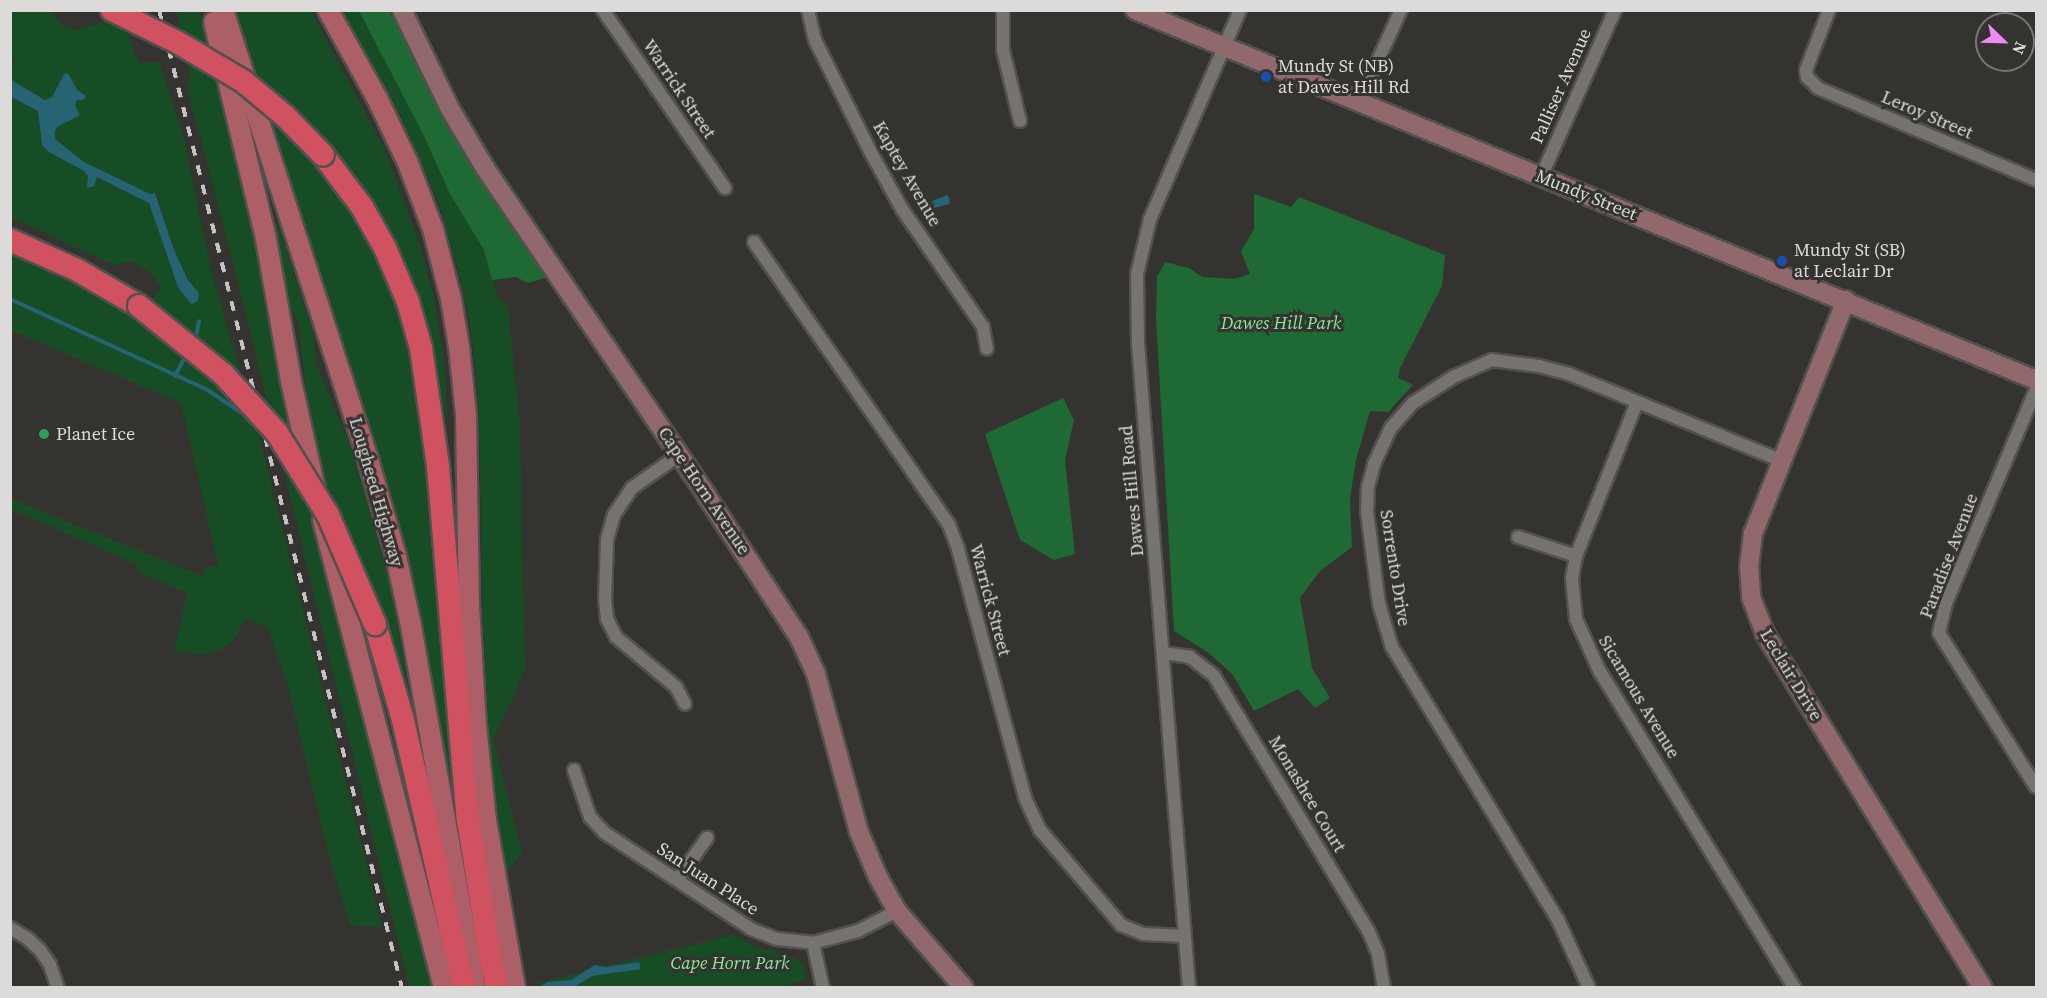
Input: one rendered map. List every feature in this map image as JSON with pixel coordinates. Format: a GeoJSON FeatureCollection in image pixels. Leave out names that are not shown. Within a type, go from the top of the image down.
{"type":"FeatureCollection","features":[{"type":"Feature","properties":{"kind":"highway"},"geometry":{"type":"LineString","coordinates":[[112,10],[177,42],[243,81],[285,116],[323,155],[362,207],[385,248],[408,302],[421,348],[438,466],[468,820],[497,987]]}},
{"type":"Feature","properties":{"kind":"highway"},"geometry":{"type":"LineString","coordinates":[[10,240],[67,265],[139,306],[222,374],[277,433],[328,514],[376,630],[403,720],[464,987]]}},
{"type":"Feature","properties":{"kind":"highway"},"geometry":{"type":"LineString","coordinates":[[376,630],[454,987]]}},
{"type":"Feature","properties":{"kind":"main road"},"geometry":{"type":"LineString","coordinates":[[211,10],[266,239],[309,463],[444,987]]}},
{"type":"Feature","properties":{"kind":"main road","name":"Lougheed Highway"},"geometry":{"type":"LineString","coordinates":[[223,10],[392,540],[411,626],[475,987]]}},
{"type":"Feature","properties":{"kind":"main road"},"geometry":{"type":"LineString","coordinates":[[328,10],[377,98],[408,163],[440,253],[456,322],[467,427],[469,605],[476,726],[486,820],[515,987]]}},
{"type":"Feature","properties":{"kind":"street","name":"Cape Horn Avenue"},"geometry":{"type":"LineString","coordinates":[[402,10],[449,107],[485,168],[783,611],[811,661],[859,832],[878,877],[897,911],[964,987]]}},
{"type":"Feature","properties":{"kind":"street","name":"Warrick Street"},"geometry":{"type":"LineString","coordinates":[[603,10],[725,188]]}},
{"type":"Feature","properties":{"kind":"street","name":"Kaptey Avenue"},"geometry":{"type":"LineString","coordinates":[[808,10],[815,40],[874,158],[902,209],[983,327],[987,349]]}},
{"type":"Feature","properties":{"kind":"street"},"geometry":{"type":"LineString","coordinates":[[1003,10],[1003,50],[1020,121]]}},
{"type":"Feature","properties":{"kind":"street","name":"Mundy Street"},"geometry":{"type":"LineString","coordinates":[[1135,10],[2037,380]]}},
{"type":"Feature","properties":{"kind":"street","name":"Dawes Hill Road"},"geometry":{"type":"LineString","coordinates":[[1190,987],[1138,343],[1137,274],[1150,219],[1240,10]]}},
{"type":"Feature","properties":{"kind":"street"},"geometry":{"type":"LineString","coordinates":[[1359,102],[1401,10]]}},
{"type":"Feature","properties":{"kind":"street","name":"Palliser Avenue"},"geometry":{"type":"LineString","coordinates":[[1541,177],[1615,10]]}},
{"type":"Feature","properties":{"kind":"street","name":"Leroy Street"},"geometry":{"type":"LineString","coordinates":[[1829,10],[1811,53],[1807,77],[1825,92],[2037,180]]}},
{"type":"Feature","properties":{"kind":"street","name":"Warrick Street"},"geometry":{"type":"LineString","coordinates":[[754,242],[949,525],[1025,798],[1040,830],[1121,925],[1143,934],[1185,936]]}},
{"type":"Feature","properties":{"kind":"street","name":"Leclair Drive"},"geometry":{"type":"LineString","coordinates":[[1846,300],[1750,548],[1749,582],[1760,623],[1983,987]]}},
{"type":"Feature","properties":{"kind":"street","name":"Sorrento Drive"},"geometry":{"type":"LineString","coordinates":[[1589,987],[1558,920],[1392,647],[1377,593],[1367,499],[1371,474],[1380,448],[1391,428],[1413,403],[1453,376],[1492,360],[1553,369],[1782,461]]}},
{"type":"Feature","properties":{"kind":"street","name":"Paradise Avenue"},"geometry":{"type":"LineString","coordinates":[[2037,389],[1946,603],[1939,633],[2037,787]]}},
{"type":"Feature","properties":{"kind":"street","name":"Sicamous Avenue"},"geometry":{"type":"LineString","coordinates":[[1637,402],[1576,556],[1572,601],[1581,634],[1589,652],[1795,987]]}},
{"type":"Feature","properties":{"kind":"street"},"geometry":{"type":"LineString","coordinates":[[679,455],[633,488],[614,515],[607,540],[605,599],[607,619],[616,638],[676,687],[685,704]]}},
{"type":"Feature","properties":{"kind":"street"},"geometry":{"type":"LineString","coordinates":[[1518,537],[1576,556]]}},
{"type":"Feature","properties":{"kind":"street","name":"Monashee Court"},"geometry":{"type":"LineString","coordinates":[[1162,653],[1190,657],[1208,669],[1220,685],[1368,930],[1378,954],[1384,987]]}},
{"type":"Feature","properties":{"kind":"street","name":"San Juan Place"},"geometry":{"type":"LineString","coordinates":[[574,770],[590,817],[605,833],[752,929],[777,939],[813,943],[858,931],[897,911]]}},
{"type":"Feature","properties":{"kind":"street"},"geometry":{"type":"LineString","coordinates":[[677,880],[707,838]]}},
{"type":"Feature","properties":{"kind":"street"},"geometry":{"type":"LineString","coordinates":[[10,928],[40,950],[50,965],[58,987]]}},
{"type":"Feature","properties":{"kind":"street"},"geometry":{"type":"LineString","coordinates":[[813,943],[823,987]]}},
{"type":"Feature","properties":{"kind":"green space"},"geometry":{"type":"Polygon","coordinates":[[[51,10],[61,25],[75,30],[121,17],[139,63],[159,62],[184,138],[211,270],[261,443],[382,927],[350,925],[330,861],[287,683],[267,627],[246,618],[234,640],[220,650],[205,654],[174,652],[187,593],[136,571],[138,565],[11,509],[11,499],[202,576],[205,567],[218,565],[181,403],[11,330],[11,253],[60,275],[134,319],[162,287],[148,271],[130,261],[115,265],[104,261],[11,217],[11,97],[38,111],[42,145],[49,152],[84,171],[88,176],[110,183],[149,202],[178,287],[191,304],[197,302],[195,288],[188,280],[174,250],[158,198],[84,162],[55,139],[55,130],[65,120],[76,117],[75,105],[82,93],[77,91],[68,73],[64,74],[52,97],[44,100],[11,80],[11,65],[16,58],[15,55],[11,61],[11,11],[51,10]]]}},
{"type":"Feature","properties":{"kind":"green space"},"geometry":{"type":"Polygon","coordinates":[[[177,11],[200,11],[208,41],[240,169],[315,517],[434,987],[409,987],[245,310],[186,83],[190,81],[177,11]]]}},
{"type":"Feature","properties":{"kind":"green space"},"geometry":{"type":"Polygon","coordinates":[[[232,11],[311,11],[386,152],[419,243],[433,294],[443,354],[448,418],[446,418],[430,336],[416,290],[389,229],[333,147],[315,163],[367,237],[379,262],[404,329],[423,419],[463,868],[441,744],[232,11]]]}},
{"type":"Feature","properties":{"kind":"green space"},"geometry":{"type":"Polygon","coordinates":[[[342,11],[359,11],[423,134],[450,194],[484,250],[497,296],[508,307],[520,425],[525,671],[493,740],[522,853],[506,872],[489,740],[483,618],[477,381],[469,318],[456,261],[438,201],[397,108],[342,11]]]}},
{"type":"Feature","properties":{"kind":"green space"},"geometry":{"type":"Polygon","coordinates":[[[359,11],[389,11],[452,123],[548,277],[528,283],[516,277],[492,280],[484,250],[450,194],[423,134],[359,11]]]}},
{"type":"Feature","properties":{"kind":"green space","name":"Dawes Hill Park"},"geometry":{"type":"Polygon","coordinates":[[[1254,194],[1291,207],[1299,197],[1445,255],[1442,286],[1400,368],[1398,378],[1413,385],[1388,412],[1370,411],[1356,460],[1350,499],[1352,547],[1320,571],[1300,598],[1312,668],[1330,698],[1315,708],[1298,689],[1254,711],[1233,675],[1209,653],[1174,631],[1156,319],[1157,277],[1165,262],[1189,268],[1202,277],[1234,279],[1250,274],[1241,251],[1254,229],[1254,194]]]}},
{"type":"Feature","properties":{"kind":"green space"},"geometry":{"type":"Polygon","coordinates":[[[278,225],[313,333],[317,366],[352,450],[390,584],[429,804],[382,618],[362,626],[377,676],[410,827],[309,418],[299,325],[286,295],[272,227],[278,225]]]}},
{"type":"Feature","properties":{"kind":"green space"},"geometry":{"type":"Polygon","coordinates":[[[1063,398],[1074,420],[1065,460],[1075,554],[1054,560],[1020,540],[985,434],[1063,398]]]}},
{"type":"Feature","properties":{"kind":"green space","name":"Cape Horn Park"},"geometry":{"type":"Polygon","coordinates":[[[732,935],[756,947],[792,956],[803,965],[806,980],[777,988],[540,988],[539,983],[732,935]]]}},
{"type":"Feature","properties":{"kind":"water"},"geometry":{"type":"Polygon","coordinates":[[[68,73],[77,90],[86,96],[83,100],[77,100],[75,105],[80,115],[59,126],[55,130],[55,139],[84,162],[150,194],[155,193],[174,250],[188,280],[199,293],[197,302],[191,304],[178,287],[149,203],[97,177],[94,186],[87,188],[88,176],[84,171],[49,152],[42,145],[38,111],[11,97],[11,80],[45,100],[52,97],[64,74],[68,73]]]}},
{"type":"Feature","properties":{"kind":"water"},"geometry":{"type":"Polygon","coordinates":[[[947,195],[950,199],[949,204],[934,208],[932,201],[947,195]]]}},
{"type":"Feature","properties":{"kind":"water"},"geometry":{"type":"Polygon","coordinates":[[[639,962],[641,969],[592,976],[574,987],[540,987],[547,982],[571,980],[595,965],[606,967],[639,962]]]}},
{"type":"Feature","properties":{"kind":"waterway"},"geometry":{"type":"LineString","coordinates":[[10,299],[206,389],[243,414],[250,422]]}},
{"type":"Feature","properties":{"kind":"waterway"},"geometry":{"type":"LineString","coordinates":[[195,342],[199,321]]}},
{"type":"Feature","properties":{"kind":"waterway"},"geometry":{"type":"LineString","coordinates":[[175,376],[186,355]]}},
{"type":"Feature","properties":{"kind":"railway"},"geometry":{"type":"LineString","coordinates":[[159,10],[402,988]]}},
{"type":"Feature","properties":{"kind":"place","name":"Mundy St (NB) at Dawes Hill Rd"},"geometry":{"type":"Point","coordinates":[1266,77]}},
{"type":"Feature","properties":{"kind":"place","name":"Mundy St (SB) at Leclair Dr"},"geometry":{"type":"Point","coordinates":[1782,261]}},
{"type":"Feature","properties":{"kind":"place","name":"Planet Ice"},"geometry":{"type":"Point","coordinates":[44,434]}}]}
